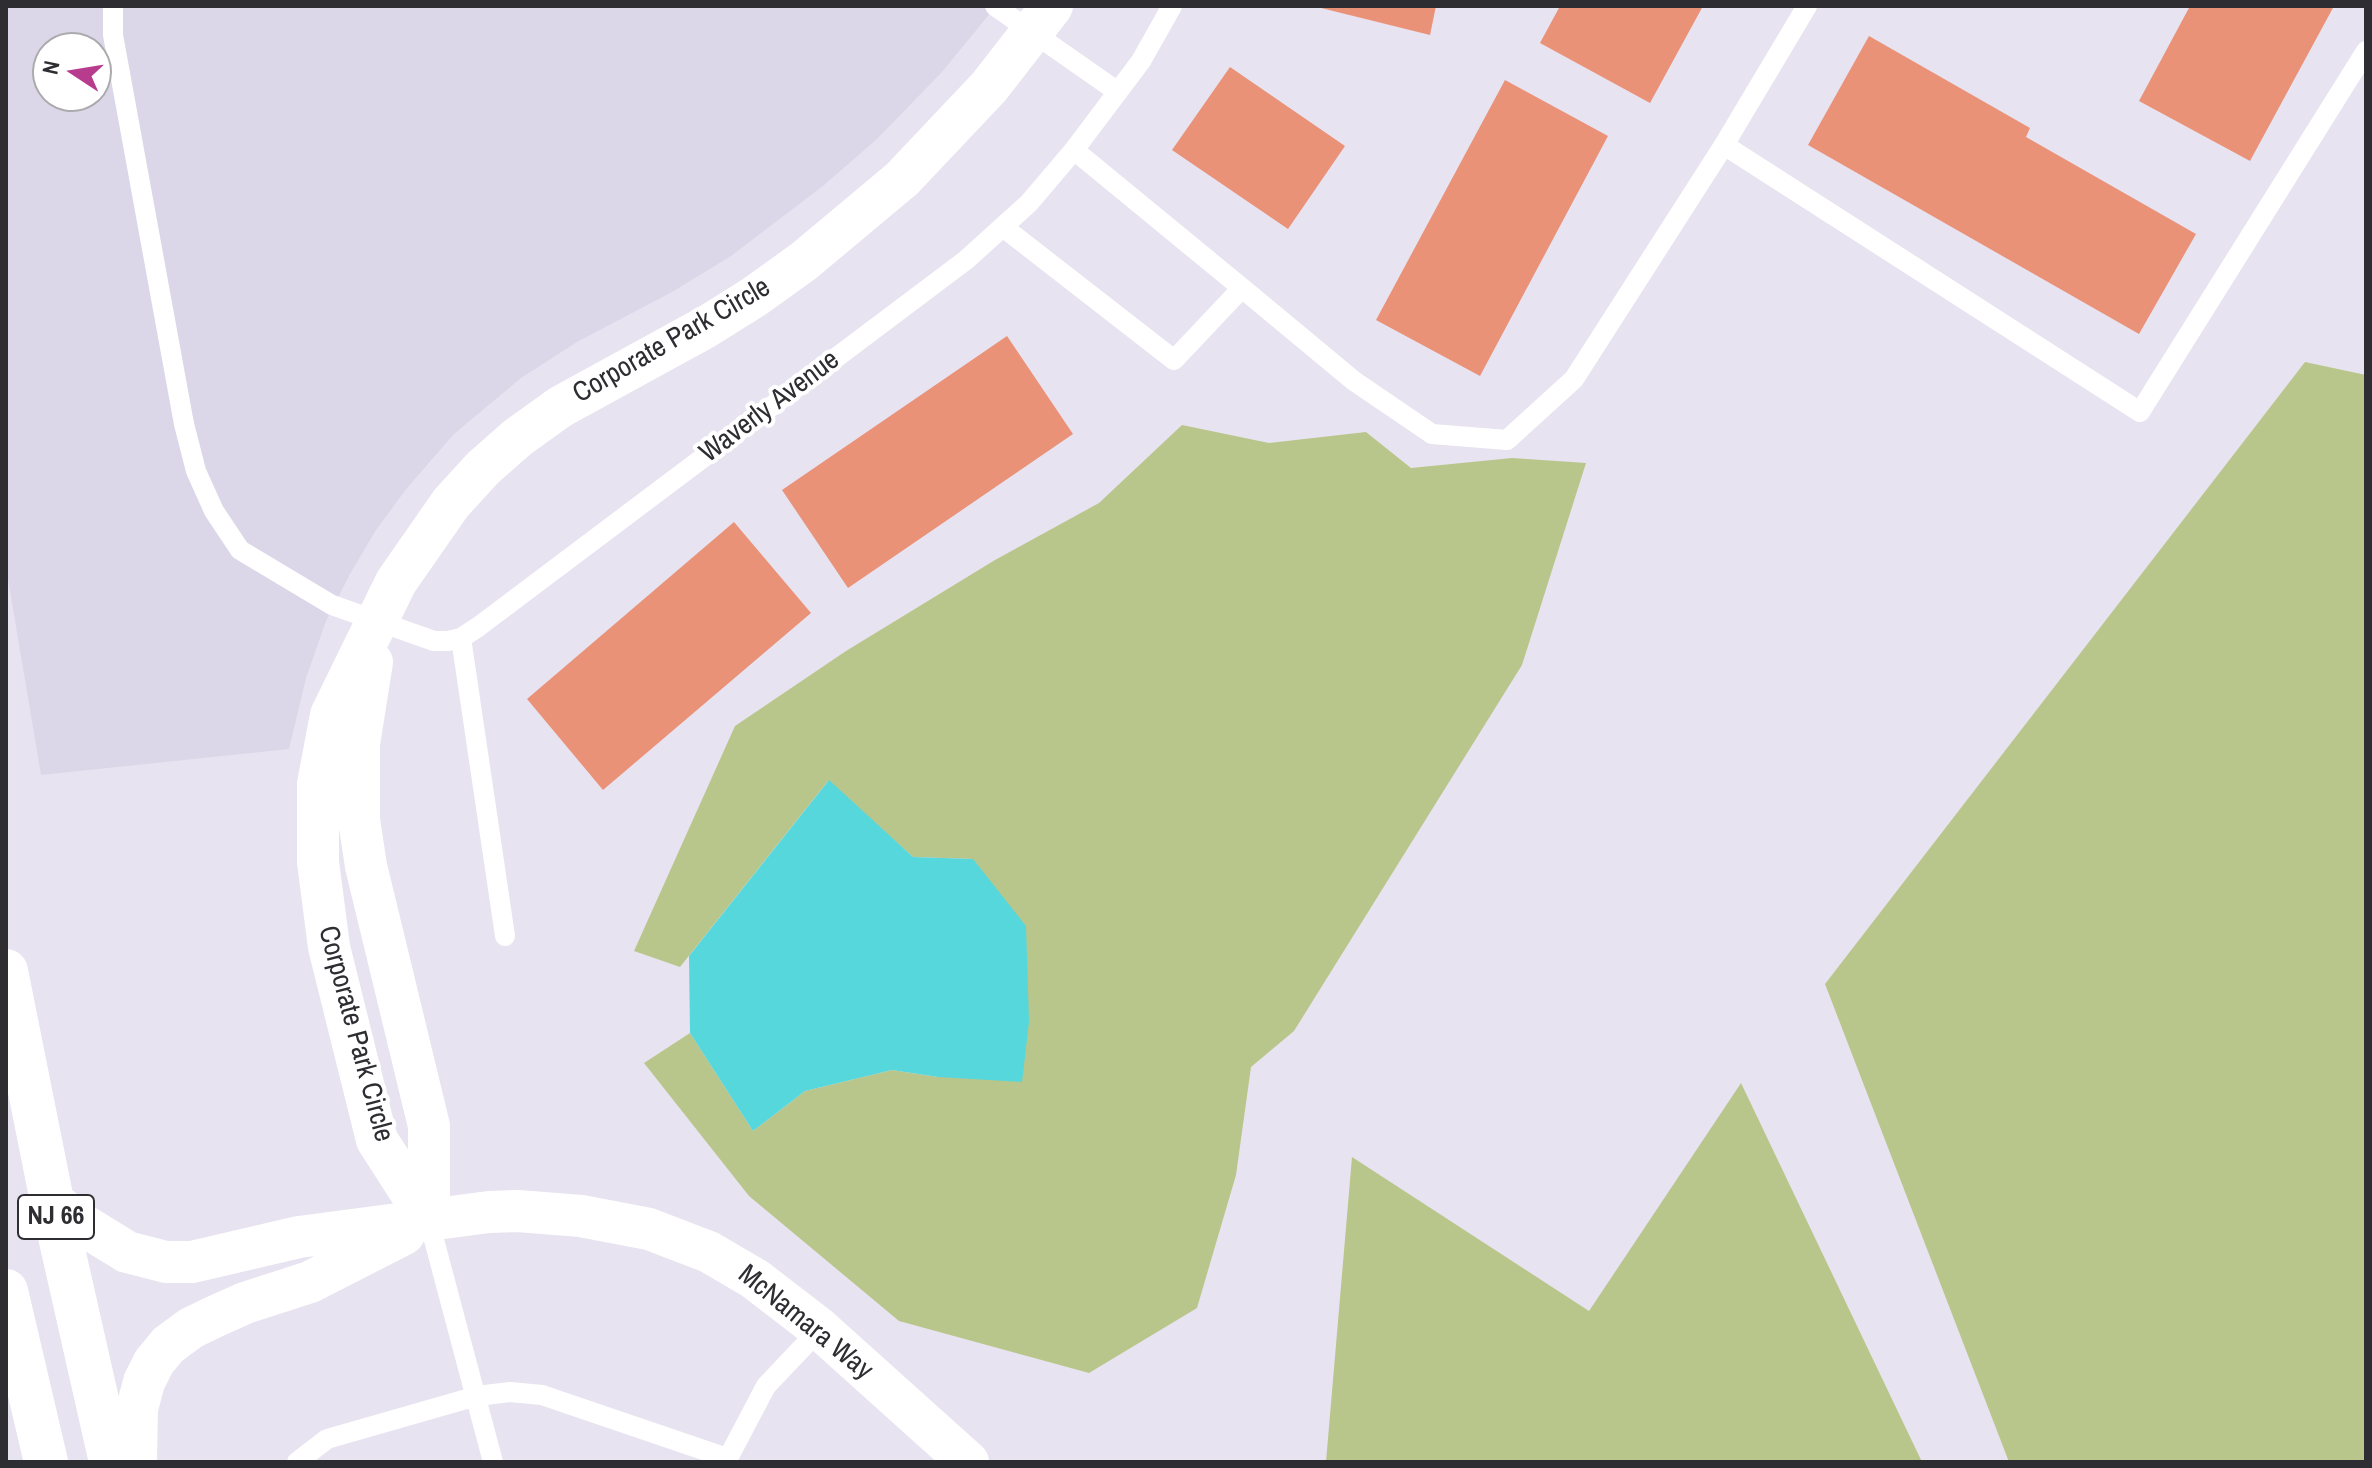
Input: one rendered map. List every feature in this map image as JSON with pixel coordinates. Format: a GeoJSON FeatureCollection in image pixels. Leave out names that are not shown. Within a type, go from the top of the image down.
{"type":"FeatureCollection","features":[{"type":"Feature","properties":{"kind":"highway","name":"NJ 66"},"geometry":{"type":"LineString","coordinates":[[6,971],[52,1201],[111,1462]]}},
{"type":"Feature","properties":{"kind":"highway"},"geometry":{"type":"LineString","coordinates":[[6,1291],[46,1462]]}},
{"type":"Feature","properties":{"kind":"street","name":"Corporate Park Circle"},"geometry":{"type":"LineString","coordinates":[[429,1221],[377,1140],[329,947],[318,862],[318,784],[331,715],[396,582],[451,503],[483,468],[517,438],[560,407],[706,327],[804,261],[902,179],[989,87],[1043,19]]}},
{"type":"Feature","properties":{"kind":"street","name":"Corporate Park Circle"},"geometry":{"type":"LineString","coordinates":[[378,622],[359,744],[359,820],[366,866],[429,1126],[429,1221]]}},
{"type":"Feature","properties":{"kind":"street","name":"McNamara Way"},"geometry":{"type":"LineString","coordinates":[[52,1201],[83,1225],[127,1252],[166,1262],[192,1262],[299,1237],[489,1212],[581,1216],[649,1229],[732,1263],[820,1329],[968,1462]]}},
{"type":"Feature","properties":{"kind":"street","name":"McNamara Way"},"geometry":{"type":"LineString","coordinates":[[136,1462],[137,1409],[144,1382],[154,1362],[168,1345],[191,1328],[245,1303],[310,1282],[429,1221]]}},
{"type":"Feature","properties":{"kind":"lane"},"geometry":{"type":"LineString","coordinates":[[113,6],[113,35],[142,198],[184,424],[196,471],[214,511],[240,550],[332,605],[434,641],[461,638],[505,936]]}},
{"type":"Feature","properties":{"kind":"lane"},"geometry":{"type":"LineString","coordinates":[[995,6],[1043,19],[1118,92]]}},
{"type":"Feature","properties":{"kind":"lane","name":"Waverly Avenue"},"geometry":{"type":"LineString","coordinates":[[461,638],[966,260],[1029,203],[1074,150],[1141,61],[1172,6]]}},
{"type":"Feature","properties":{"kind":"lane"},"geometry":{"type":"LineString","coordinates":[[1074,150],[1354,381],[1432,434],[1507,440],[1574,379],[1724,145],[1807,6]]}},
{"type":"Feature","properties":{"kind":"lane"},"geometry":{"type":"LineString","coordinates":[[1724,145],[2140,412],[2366,51]]}},
{"type":"Feature","properties":{"kind":"lane"},"geometry":{"type":"LineString","coordinates":[[1003,227],[1174,360],[1242,288]]}},
{"type":"Feature","properties":{"kind":"lane"},"geometry":{"type":"LineString","coordinates":[[429,1221],[493,1462]]}},
{"type":"Feature","properties":{"kind":"lane"},"geometry":{"type":"LineString","coordinates":[[297,1462],[327,1439],[477,1396],[510,1392],[542,1395],[727,1460],[766,1386],[820,1329]]}},
{"type":"Feature","properties":{"kind":"shaded area"},"geometry":{"type":"Polygon","coordinates":[[[6,6],[996,6],[942,72],[877,139],[823,186],[731,256],[672,292],[577,342],[521,378],[454,434],[407,488],[376,530],[350,574],[326,621],[306,678],[289,749],[41,775],[6,567],[6,6]]]}},
{"type":"Feature","properties":{"kind":"green space"},"geometry":{"type":"Polygon","coordinates":[[[2305,362],[2366,375],[2366,1462],[2009,1462],[1825,984],[2305,362]]]}},
{"type":"Feature","properties":{"kind":"green space"},"geometry":{"type":"Polygon","coordinates":[[[1182,425],[1269,443],[1366,432],[1411,468],[1512,458],[1586,463],[1522,665],[1294,1031],[1251,1067],[1236,1175],[1197,1308],[1089,1373],[899,1321],[749,1196],[644,1063],[690,1033],[753,1131],[805,1091],[892,1070],[938,1077],[973,859],[913,857],[828,781],[680,967],[634,951],[735,726],[846,651],[995,560],[1099,503],[1182,425]]]}},
{"type":"Feature","properties":{"kind":"green space"},"geometry":{"type":"Polygon","coordinates":[[[1741,1083],[1922,1462],[1326,1462],[1352,1157],[1589,1311],[1741,1083]]]}},
{"type":"Feature","properties":{"kind":"water"},"geometry":{"type":"Polygon","coordinates":[[[829,780],[913,857],[973,859],[1026,926],[1029,1022],[1022,1082],[938,1077],[892,1070],[805,1091],[753,1131],[690,1033],[689,956],[829,780]]]}},
{"type":"Feature","properties":{"kind":"building"},"geometry":{"type":"Polygon","coordinates":[[[1313,6],[1436,6],[1430,35],[1313,6]]]}},
{"type":"Feature","properties":{"kind":"building"},"geometry":{"type":"Polygon","coordinates":[[[1560,6],[1703,6],[1650,103],[1540,43],[1560,6]]]}},
{"type":"Feature","properties":{"kind":"building"},"geometry":{"type":"Polygon","coordinates":[[[2190,6],[2334,6],[2250,161],[2139,101],[2190,6]]]}},
{"type":"Feature","properties":{"kind":"building"},"geometry":{"type":"Polygon","coordinates":[[[1869,36],[2030,128],[2026,137],[2196,234],[2139,334],[1808,145],[1869,36]]]}},
{"type":"Feature","properties":{"kind":"building"},"geometry":{"type":"Polygon","coordinates":[[[1230,67],[1345,146],[1288,229],[1172,150],[1230,67]]]}},
{"type":"Feature","properties":{"kind":"building"},"geometry":{"type":"Polygon","coordinates":[[[1505,80],[1608,136],[1480,376],[1376,320],[1505,80]]]}},
{"type":"Feature","properties":{"kind":"building"},"geometry":{"type":"Polygon","coordinates":[[[1007,336],[1073,434],[848,588],[782,490],[1007,336]]]}},
{"type":"Feature","properties":{"kind":"building"},"geometry":{"type":"Polygon","coordinates":[[[734,522],[811,613],[603,790],[527,699],[734,522]]]}}]}
